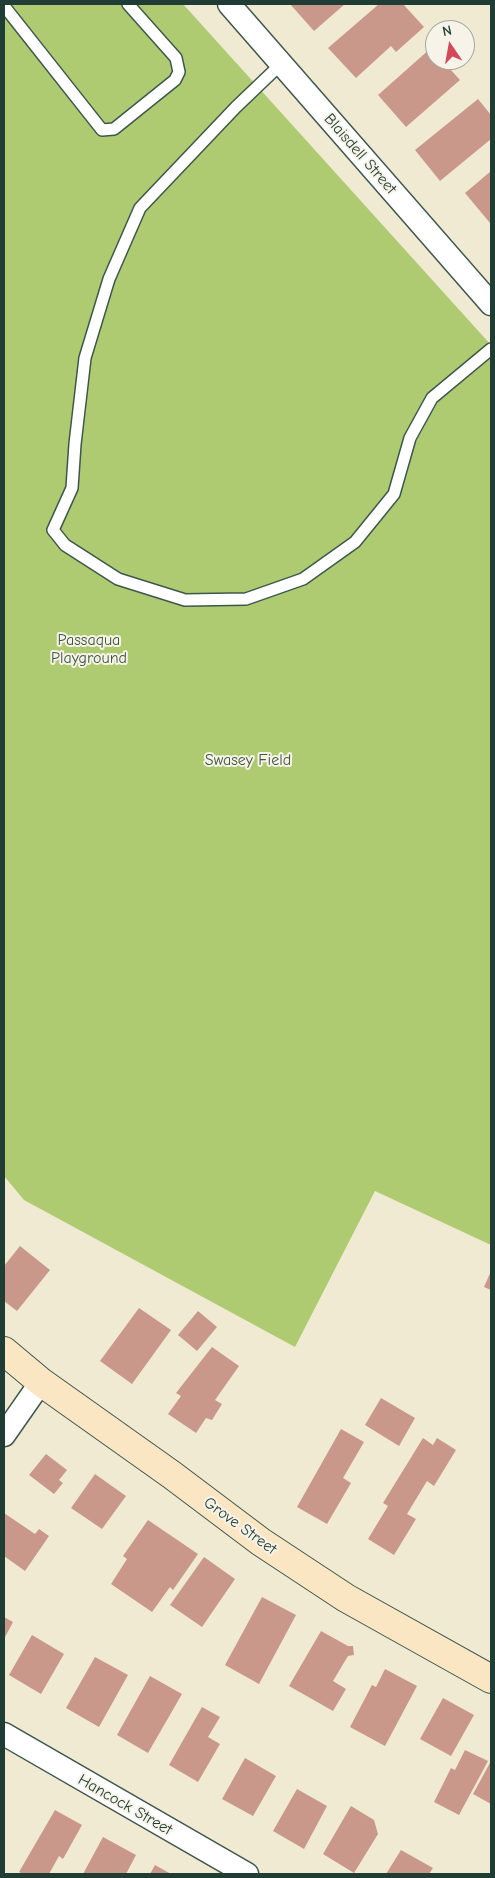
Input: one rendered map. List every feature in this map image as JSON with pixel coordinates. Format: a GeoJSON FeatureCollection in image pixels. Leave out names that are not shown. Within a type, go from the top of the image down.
{"type":"FeatureCollection","features":[{"type":"Feature","properties":{"kind":"street","name":"Blaisdell Street"},"geometry":{"type":"LineString","coordinates":[[229,4],[491,304]]}},
{"type":"Feature","properties":{"kind":"street","name":"Grove Street"},"geometry":{"type":"LineString","coordinates":[[4,1350],[41,1382],[172,1475],[260,1542],[346,1598],[491,1679]]}},
{"type":"Feature","properties":{"kind":"street"},"geometry":{"type":"LineString","coordinates":[[4,1435],[41,1382]]}},
{"type":"Feature","properties":{"kind":"street","name":"Hancock Street"},"geometry":{"type":"LineString","coordinates":[[4,1734],[247,1874]]}},
{"type":"Feature","properties":{"kind":"lane"},"geometry":{"type":"LineString","coordinates":[[4,6],[102,130],[114,129],[175,80],[179,72],[176,58],[128,4]]}},
{"type":"Feature","properties":{"kind":"lane"},"geometry":{"type":"LineString","coordinates":[[281,64],[236,107],[140,208],[109,279],[85,358],[72,488],[54,530],[65,544],[118,580],[185,600],[246,599],[303,579],[355,542],[394,494],[410,438],[432,398],[491,349]]}},
{"type":"Feature","properties":{"kind":"green space","name":"Swasey Field"},"geometry":{"type":"Polygon","coordinates":[[[4,4],[183,4],[491,345],[491,1245],[375,1191],[295,1347],[24,1200],[4,1176],[4,4]]]}},
{"type":"Feature","properties":{"kind":"building"},"geometry":{"type":"Polygon","coordinates":[[[290,4],[345,4],[314,31],[290,4]]]}},
{"type":"Feature","properties":{"kind":"building"},"geometry":{"type":"Polygon","coordinates":[[[379,4],[403,4],[424,27],[396,52],[391,46],[356,78],[328,48],[379,4]]]}},
{"type":"Feature","properties":{"kind":"building"},"geometry":{"type":"Polygon","coordinates":[[[425,53],[425,70],[451,70],[460,80],[406,127],[378,95],[425,53]]]}},
{"type":"Feature","properties":{"kind":"building"},"geometry":{"type":"Polygon","coordinates":[[[478,99],[491,115],[491,139],[440,181],[415,150],[478,99]]]}},
{"type":"Feature","properties":{"kind":"building"},"geometry":{"type":"Polygon","coordinates":[[[491,171],[491,222],[490,223],[465,193],[491,171]]]}},
{"type":"Feature","properties":{"kind":"building"},"geometry":{"type":"Polygon","coordinates":[[[20,1246],[50,1270],[17,1311],[4,1301],[4,1266],[20,1246]]]}},
{"type":"Feature","properties":{"kind":"building"},"geometry":{"type":"Polygon","coordinates":[[[491,1271],[491,1290],[484,1287],[491,1271]]]}},
{"type":"Feature","properties":{"kind":"building"},"geometry":{"type":"Polygon","coordinates":[[[139,1308],[171,1330],[132,1384],[100,1361],[139,1308]]]}},
{"type":"Feature","properties":{"kind":"building"},"geometry":{"type":"Polygon","coordinates":[[[198,1311],[217,1327],[197,1351],[178,1335],[198,1311]]]}},
{"type":"Feature","properties":{"kind":"building"},"geometry":{"type":"Polygon","coordinates":[[[212,1347],[239,1366],[215,1400],[222,1404],[212,1420],[206,1418],[196,1433],[168,1414],[181,1396],[176,1393],[212,1347]]]}},
{"type":"Feature","properties":{"kind":"building"},"geometry":{"type":"Polygon","coordinates":[[[381,1398],[415,1418],[399,1446],[365,1425],[381,1398]]]}},
{"type":"Feature","properties":{"kind":"building"},"geometry":{"type":"Polygon","coordinates":[[[341,1429],[364,1442],[343,1478],[351,1483],[327,1524],[297,1507],[341,1429]]]}},
{"type":"Feature","properties":{"kind":"building"},"geometry":{"type":"Polygon","coordinates":[[[423,1438],[433,1445],[437,1438],[456,1450],[434,1486],[427,1481],[407,1514],[416,1519],[394,1555],[368,1539],[388,1506],[383,1503],[423,1438]]]}},
{"type":"Feature","properties":{"kind":"building"},"geometry":{"type":"Polygon","coordinates":[[[46,1454],[67,1470],[59,1480],[63,1483],[54,1494],[29,1475],[46,1454]]]}},
{"type":"Feature","properties":{"kind":"building"},"geometry":{"type":"Polygon","coordinates":[[[95,1474],[126,1496],[102,1529],[71,1508],[95,1474]]]}},
{"type":"Feature","properties":{"kind":"building"},"geometry":{"type":"Polygon","coordinates":[[[4,1513],[35,1534],[39,1529],[49,1536],[25,1571],[4,1556],[4,1513]]]}},
{"type":"Feature","properties":{"kind":"building"},"geometry":{"type":"Polygon","coordinates":[[[148,1520],[198,1554],[173,1590],[170,1587],[152,1612],[111,1584],[127,1559],[123,1556],[148,1520]]]}},
{"type":"Feature","properties":{"kind":"building"},"geometry":{"type":"Polygon","coordinates":[[[204,1557],[235,1579],[202,1627],[170,1605],[204,1557]]]}},
{"type":"Feature","properties":{"kind":"building"},"geometry":{"type":"Polygon","coordinates":[[[262,1597],[296,1615],[259,1684],[225,1665],[262,1597]]]}},
{"type":"Feature","properties":{"kind":"building"},"geometry":{"type":"Polygon","coordinates":[[[4,1617],[13,1622],[4,1639],[4,1617]]]}},
{"type":"Feature","properties":{"kind":"building"},"geometry":{"type":"Polygon","coordinates":[[[321,1631],[348,1646],[353,1646],[354,1655],[348,1656],[333,1681],[346,1689],[333,1711],[289,1686],[321,1631]]]}},
{"type":"Feature","properties":{"kind":"building"},"geometry":{"type":"Polygon","coordinates":[[[32,1635],[64,1654],[41,1694],[9,1675],[32,1635]]]}},
{"type":"Feature","properties":{"kind":"building"},"geometry":{"type":"Polygon","coordinates":[[[95,1657],[128,1675],[99,1727],[66,1708],[95,1657]]]}},
{"type":"Feature","properties":{"kind":"building"},"geometry":{"type":"Polygon","coordinates":[[[385,1669],[417,1686],[385,1746],[350,1727],[372,1685],[376,1687],[385,1669]]]}},
{"type":"Feature","properties":{"kind":"building"},"geometry":{"type":"Polygon","coordinates":[[[150,1676],[182,1694],[148,1753],[117,1735],[150,1676]]]}},
{"type":"Feature","properties":{"kind":"building"},"geometry":{"type":"Polygon","coordinates":[[[443,1698],[474,1715],[451,1756],[420,1739],[443,1698]]]}},
{"type":"Feature","properties":{"kind":"building"},"geometry":{"type":"Polygon","coordinates":[[[202,1707],[220,1717],[208,1737],[220,1744],[198,1782],[169,1765],[202,1707]]]}},
{"type":"Feature","properties":{"kind":"building"},"geometry":{"type":"Polygon","coordinates":[[[465,1750],[488,1761],[459,1815],[434,1802],[451,1768],[455,1770],[465,1750]]]}},
{"type":"Feature","properties":{"kind":"building"},"geometry":{"type":"Polygon","coordinates":[[[245,1758],[276,1776],[253,1816],[222,1799],[245,1758]]]}},
{"type":"Feature","properties":{"kind":"building"},"geometry":{"type":"Polygon","coordinates":[[[491,1761],[491,1804],[473,1794],[491,1761]]]}},
{"type":"Feature","properties":{"kind":"building"},"geometry":{"type":"Polygon","coordinates":[[[297,1789],[327,1806],[304,1849],[273,1831],[297,1789]]]}},
{"type":"Feature","properties":{"kind":"building"},"geometry":{"type":"Polygon","coordinates":[[[351,1806],[374,1820],[378,1834],[354,1873],[323,1854],[351,1806]]]}},
{"type":"Feature","properties":{"kind":"building"},"geometry":{"type":"Polygon","coordinates":[[[55,1810],[82,1825],[63,1859],[59,1856],[49,1874],[23,1874],[19,1872],[55,1810]]]}},
{"type":"Feature","properties":{"kind":"building"},"geometry":{"type":"Polygon","coordinates":[[[103,1837],[136,1855],[126,1874],[83,1874],[103,1837]]]}},
{"type":"Feature","properties":{"kind":"building"},"geometry":{"type":"Polygon","coordinates":[[[401,1850],[433,1868],[429,1874],[386,1874],[401,1850]]]}},
{"type":"Feature","properties":{"kind":"building"},"geometry":{"type":"Polygon","coordinates":[[[155,1865],[171,1874],[150,1874],[155,1865]]]}},
{"type":"Feature","properties":{"kind":"park label","name":"Passaqua Playground"},"geometry":{"type":"Point","coordinates":[89,649]}}]}
